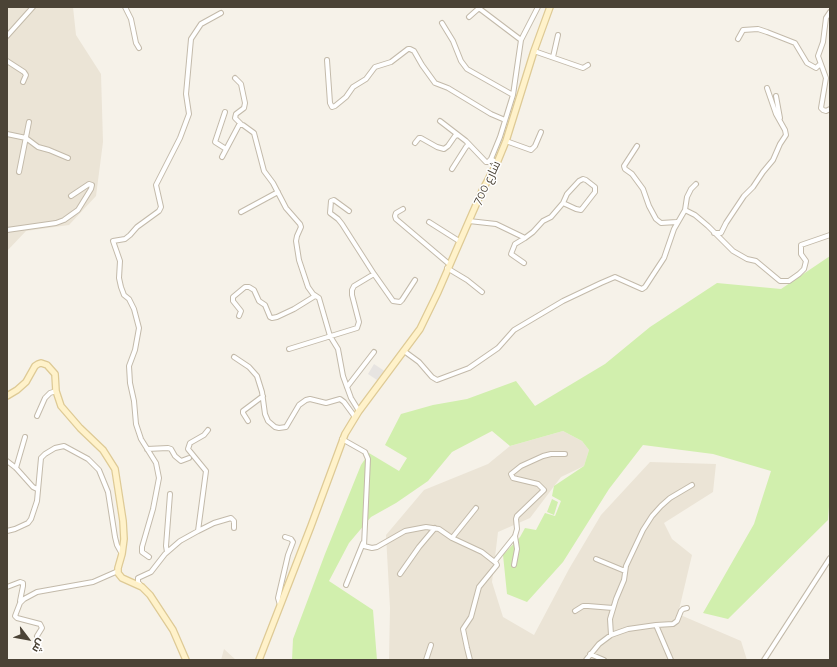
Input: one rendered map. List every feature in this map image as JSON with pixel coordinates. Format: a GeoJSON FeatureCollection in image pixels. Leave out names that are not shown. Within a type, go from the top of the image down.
{"type":"FeatureCollection","features":[{"type":"Feature","properties":{"kind":"main road","name":"شارع 700"},"geometry":{"type":"LineString","coordinates":[[259,660],[311,526],[342,439],[359,411],[423,323],[482,191],[497,163],[506,141],[534,51],[550,7]]}},
{"type":"Feature","properties":{"kind":"main road"},"geometry":{"type":"LineString","coordinates":[[7,396],[26,382],[35,366],[41,363],[47,365],[55,374],[58,400],[66,413],[103,450],[115,468],[123,521],[124,539],[118,571],[122,578],[142,587],[150,595],[167,618],[186,660]]}},
{"type":"Feature","properties":{"kind":"street"},"geometry":{"type":"LineString","coordinates":[[7,36],[33,7]]}},
{"type":"Feature","properties":{"kind":"street"},"geometry":{"type":"LineString","coordinates":[[125,7],[131,19],[136,43],[139,48]]}},
{"type":"Feature","properties":{"kind":"street"},"geometry":{"type":"LineString","coordinates":[[440,121],[469,144],[486,162],[488,162],[500,137],[513,95],[521,40],[538,7]]}},
{"type":"Feature","properties":{"kind":"street"},"geometry":{"type":"LineString","coordinates":[[469,17],[480,9],[521,40]]}},
{"type":"Feature","properties":{"kind":"street"},"geometry":{"type":"LineString","coordinates":[[830,12],[826,18],[823,42],[818,56],[826,78],[821,108],[826,111],[830,109]]}},
{"type":"Feature","properties":{"kind":"street"},"geometry":{"type":"LineString","coordinates":[[149,557],[142,552],[142,547],[154,509],[159,478],[156,463],[141,439],[136,424],[134,401],[130,382],[130,364],[135,350],[138,323],[134,309],[129,299],[124,295],[121,287],[119,278],[120,261],[112,241],[125,239],[137,227],[159,212],[161,207],[156,185],[180,138],[189,114],[186,94],[191,38],[201,24],[221,14]]}},
{"type":"Feature","properties":{"kind":"street"},"geometry":{"type":"LineString","coordinates":[[442,23],[453,41],[461,61],[467,69],[513,95]]}},
{"type":"Feature","properties":{"kind":"street"},"geometry":{"type":"LineString","coordinates":[[738,39],[743,30],[763,30],[794,43],[807,63],[812,67],[816,68],[819,65],[821,66]]}},
{"type":"Feature","properties":{"kind":"street"},"geometry":{"type":"LineString","coordinates":[[553,58],[558,35]]}},
{"type":"Feature","properties":{"kind":"street"},"geometry":{"type":"LineString","coordinates":[[327,60],[330,102],[332,107],[346,97],[353,87],[366,79],[375,66],[391,62],[410,49],[414,51],[435,83],[448,88],[490,114],[505,120]]}},
{"type":"Feature","properties":{"kind":"street"},"geometry":{"type":"LineString","coordinates":[[534,51],[583,68],[588,65]]}},
{"type":"Feature","properties":{"kind":"street"},"geometry":{"type":"LineString","coordinates":[[7,61],[26,74],[23,82]]}},
{"type":"Feature","properties":{"kind":"street"},"geometry":{"type":"LineString","coordinates":[[235,78],[241,84],[245,103],[244,108],[236,114],[235,118],[254,133],[264,171],[273,183],[286,208],[300,224],[301,227],[296,241],[299,260],[308,287],[319,298],[330,336],[338,349],[347,387],[354,404],[359,411]]}},
{"type":"Feature","properties":{"kind":"street"},"geometry":{"type":"LineString","coordinates":[[714,233],[721,233],[744,196],[753,187],[773,160],[786,135],[780,119],[776,114],[767,88]]}},
{"type":"Feature","properties":{"kind":"street"},"geometry":{"type":"LineString","coordinates":[[776,96],[780,119]]}},
{"type":"Feature","properties":{"kind":"street"},"geometry":{"type":"LineString","coordinates":[[225,112],[215,142],[226,149]]}},
{"type":"Feature","properties":{"kind":"street"},"geometry":{"type":"LineString","coordinates":[[19,172],[30,122]]}},
{"type":"Feature","properties":{"kind":"street"},"geometry":{"type":"LineString","coordinates":[[222,157],[241,124]]}},
{"type":"Feature","properties":{"kind":"street"},"geometry":{"type":"LineString","coordinates":[[506,141],[531,150],[535,146],[541,132]]}},
{"type":"Feature","properties":{"kind":"street"},"geometry":{"type":"LineString","coordinates":[[7,134],[26,138],[38,147],[68,158]]}},
{"type":"Feature","properties":{"kind":"street"},"geometry":{"type":"LineString","coordinates":[[415,143],[419,138],[421,138],[437,147],[444,149],[455,136],[458,135]]}},
{"type":"Feature","properties":{"kind":"street"},"geometry":{"type":"LineString","coordinates":[[452,169],[469,144]]}},
{"type":"Feature","properties":{"kind":"street"},"geometry":{"type":"LineString","coordinates":[[637,146],[624,166],[625,169],[632,174],[643,189],[649,206],[656,219],[661,222],[677,222]]}},
{"type":"Feature","properties":{"kind":"street"},"geometry":{"type":"LineString","coordinates":[[490,159],[497,163]]}},
{"type":"Feature","properties":{"kind":"street"},"geometry":{"type":"LineString","coordinates":[[524,263],[511,254],[515,244],[533,232],[543,221],[551,217],[563,203],[567,194],[581,180],[586,180],[595,187],[595,192],[581,210],[576,210],[563,203]]}},
{"type":"Feature","properties":{"kind":"street"},"geometry":{"type":"LineString","coordinates":[[7,230],[64,220],[78,210],[92,185],[90,184],[71,196]]}},
{"type":"Feature","properties":{"kind":"street"},"geometry":{"type":"LineString","coordinates":[[404,351],[419,362],[432,377],[437,380],[469,368],[498,348],[514,330],[563,301],[601,283],[616,277],[642,289],[645,287],[664,258],[677,222],[685,210],[687,197],[691,189],[696,184]]}},
{"type":"Feature","properties":{"kind":"street"},"geometry":{"type":"LineString","coordinates":[[241,212],[278,192]]}},
{"type":"Feature","properties":{"kind":"street"},"geometry":{"type":"LineString","coordinates":[[349,211],[334,200],[331,201],[330,213],[342,224],[393,301],[397,302],[402,300],[415,280]]}},
{"type":"Feature","properties":{"kind":"street"},"geometry":{"type":"LineString","coordinates":[[403,209],[396,213],[396,219],[448,266],[482,292]]}},
{"type":"Feature","properties":{"kind":"street"},"geometry":{"type":"LineString","coordinates":[[685,210],[695,215],[733,251],[747,259],[756,261],[778,281],[786,282],[799,274],[806,264],[806,261],[801,254],[801,245],[830,235]]}},
{"type":"Feature","properties":{"kind":"street"},"geometry":{"type":"LineString","coordinates":[[469,221],[496,224],[524,238]]}},
{"type":"Feature","properties":{"kind":"street"},"geometry":{"type":"LineString","coordinates":[[429,222],[459,241]]}},
{"type":"Feature","properties":{"kind":"street"},"geometry":{"type":"LineString","coordinates":[[289,349],[352,330],[358,326],[359,322],[352,290],[354,286],[374,274]]}},
{"type":"Feature","properties":{"kind":"street"},"geometry":{"type":"LineString","coordinates":[[239,316],[241,311],[233,301],[233,297],[245,287],[249,287],[254,290],[259,301],[265,305],[270,317],[272,318],[294,309],[316,296]]}},
{"type":"Feature","properties":{"kind":"street"},"geometry":{"type":"LineString","coordinates":[[347,387],[374,352]]}},
{"type":"Feature","properties":{"kind":"street"},"geometry":{"type":"LineString","coordinates":[[234,358],[253,371],[259,381],[265,414],[268,421],[275,427],[286,427],[299,405],[310,399],[326,403],[340,399],[346,404],[355,417]]}},
{"type":"Feature","properties":{"kind":"street"},"geometry":{"type":"LineString","coordinates":[[37,416],[45,398],[50,393],[56,391]]}},
{"type":"Feature","properties":{"kind":"street"},"geometry":{"type":"LineString","coordinates":[[248,421],[243,413],[244,411],[262,396]]}},
{"type":"Feature","properties":{"kind":"street"},"geometry":{"type":"LineString","coordinates":[[198,531],[206,471],[188,449],[190,443],[208,430]]}},
{"type":"Feature","properties":{"kind":"street"},"geometry":{"type":"LineString","coordinates":[[16,468],[25,437]]}},
{"type":"Feature","properties":{"kind":"street"},"geometry":{"type":"LineString","coordinates":[[342,439],[366,452],[368,459],[364,543],[346,585]]}},
{"type":"Feature","properties":{"kind":"street"},"geometry":{"type":"LineString","coordinates":[[7,531],[15,529],[31,519],[36,507],[41,458],[55,448],[64,446],[94,463],[98,470],[106,486],[115,538],[122,554]]}},
{"type":"Feature","properties":{"kind":"street"},"geometry":{"type":"LineString","coordinates":[[148,449],[168,448],[181,461],[189,458]]}},
{"type":"Feature","properties":{"kind":"street"},"geometry":{"type":"LineString","coordinates":[[495,561],[515,536],[517,529],[517,516],[544,490],[538,484],[513,478],[512,474],[521,466],[543,456],[550,454],[565,454]]}},
{"type":"Feature","properties":{"kind":"street"},"geometry":{"type":"LineString","coordinates":[[7,461],[16,468],[32,487],[37,489]]}},
{"type":"Feature","properties":{"kind":"street"},"geometry":{"type":"LineString","coordinates":[[611,636],[610,619],[613,608],[624,580],[626,566],[643,530],[652,516],[670,498],[692,485]]}},
{"type":"Feature","properties":{"kind":"street"},"geometry":{"type":"LineString","coordinates":[[167,552],[166,546],[170,494]]}},
{"type":"Feature","properties":{"kind":"street"},"geometry":{"type":"LineString","coordinates":[[452,538],[476,508]]}},
{"type":"Feature","properties":{"kind":"street"},"geometry":{"type":"LineString","coordinates":[[142,587],[138,582],[138,578],[151,572],[167,552],[180,541],[214,523],[231,518],[234,521],[234,528]]}},
{"type":"Feature","properties":{"kind":"street"},"geometry":{"type":"LineString","coordinates":[[364,543],[364,546],[377,547],[405,531],[426,527],[435,528],[482,552],[495,561],[497,565],[479,587],[471,617],[463,629],[466,648],[470,660]]}},
{"type":"Feature","properties":{"kind":"street"},"geometry":{"type":"LineString","coordinates":[[400,574],[419,547],[435,528]]}},
{"type":"Feature","properties":{"kind":"street"},"geometry":{"type":"LineString","coordinates":[[514,565],[517,549],[515,536]]}},
{"type":"Feature","properties":{"kind":"street"},"geometry":{"type":"LineString","coordinates":[[280,604],[278,598],[288,555],[293,542],[291,539],[285,537]]}},
{"type":"Feature","properties":{"kind":"street"},"geometry":{"type":"LineString","coordinates":[[764,660],[830,558]]}},
{"type":"Feature","properties":{"kind":"street"},"geometry":{"type":"LineString","coordinates":[[596,559],[625,571]]}},
{"type":"Feature","properties":{"kind":"street"},"geometry":{"type":"LineString","coordinates":[[20,603],[37,592],[93,582],[118,571]]}},
{"type":"Feature","properties":{"kind":"street"},"geometry":{"type":"LineString","coordinates":[[7,587],[20,582],[23,583],[20,603],[15,616],[17,618],[40,624],[42,628],[37,636]]}},
{"type":"Feature","properties":{"kind":"street"},"geometry":{"type":"LineString","coordinates":[[575,611],[583,606],[613,608]]}},
{"type":"Feature","properties":{"kind":"street"},"geometry":{"type":"LineString","coordinates":[[586,660],[599,644],[611,636],[628,628],[673,624],[677,621],[683,608],[687,608]]}},
{"type":"Feature","properties":{"kind":"street"},"geometry":{"type":"LineString","coordinates":[[656,625],[671,660]]}},
{"type":"Feature","properties":{"kind":"street"},"geometry":{"type":"LineString","coordinates":[[426,660],[431,645]]}},
{"type":"Feature","properties":{"kind":"street"},"geometry":{"type":"LineString","coordinates":[[590,654],[604,660]]}},
{"type":"Feature","properties":{"kind":"shaded area"},"geometry":{"type":"Polygon","coordinates":[[[7,7],[73,7],[76,35],[101,74],[103,142],[96,196],[69,225],[26,231],[7,251],[7,7]]]}},
{"type":"Feature","properties":{"kind":"shaded area"},"geometry":{"type":"Polygon","coordinates":[[[374,364],[386,372],[380,382],[368,374],[374,364]]]}},
{"type":"Feature","properties":{"kind":"shaded area"},"geometry":{"type":"Polygon","coordinates":[[[563,431],[582,441],[589,450],[584,466],[561,477],[530,518],[498,532],[492,582],[503,617],[534,635],[569,569],[601,515],[650,462],[716,464],[713,492],[664,523],[672,539],[692,555],[678,614],[741,641],[747,660],[389,660],[390,608],[386,535],[424,490],[488,464],[510,446],[563,431]]]}},
{"type":"Feature","properties":{"kind":"shaded area"},"geometry":{"type":"Polygon","coordinates":[[[224,649],[236,660],[221,660],[224,649]]]}},
{"type":"Feature","properties":{"kind":"green space"},"geometry":{"type":"Polygon","coordinates":[[[830,256],[830,492],[828,520],[728,619],[703,613],[754,524],[771,471],[713,454],[643,445],[609,489],[563,562],[527,602],[507,594],[503,555],[520,537],[525,528],[536,530],[545,513],[555,516],[561,501],[552,496],[554,486],[584,466],[589,450],[582,441],[563,431],[510,446],[492,431],[452,452],[428,481],[396,503],[371,517],[349,543],[329,581],[373,610],[377,660],[292,660],[293,639],[361,465],[369,453],[399,471],[407,458],[385,445],[401,414],[433,405],[467,399],[516,381],[535,406],[605,364],[650,327],[717,283],[781,289],[830,256]]]}},
{"type":"Feature","properties":{"kind":"green space"},"geometry":{"type":"Polygon","coordinates":[[[552,499],[558,502],[554,515],[547,512],[552,499]]]}}]}
